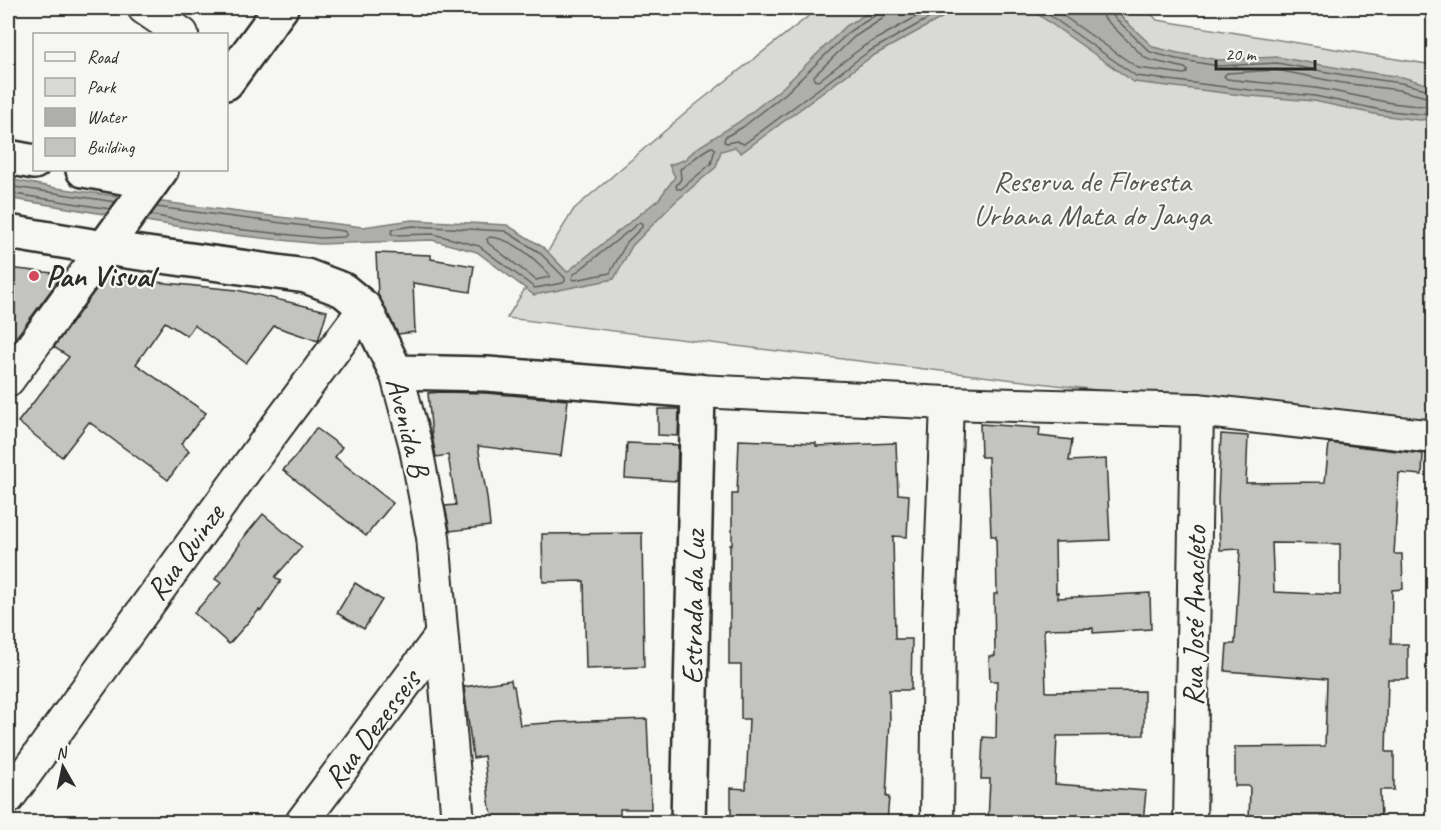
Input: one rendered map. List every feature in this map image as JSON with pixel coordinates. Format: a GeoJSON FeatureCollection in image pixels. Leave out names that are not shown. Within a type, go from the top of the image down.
{"type":"FeatureCollection","features":[{"type":"Feature","properties":{"kind":"main road"},"geometry":{"type":"LineString","coordinates":[[229,73],[281,8]]}},
{"type":"Feature","properties":{"kind":"main road"},"geometry":{"type":"LineString","coordinates":[[8,157],[33,162]]}},
{"type":"Feature","properties":{"kind":"main road"},"geometry":{"type":"LineString","coordinates":[[91,171],[154,179],[105,247]]}},
{"type":"Feature","properties":{"kind":"main road","name":"Avenida B"},"geometry":{"type":"LineString","coordinates":[[8,232],[306,276],[344,290],[365,308],[396,372]]}},
{"type":"Feature","properties":{"kind":"main road"},"geometry":{"type":"LineString","coordinates":[[396,372],[487,374],[698,391]]}},
{"type":"Feature","properties":{"kind":"main road","name":"Estrada da Luz"},"geometry":{"type":"LineString","coordinates":[[688,822],[698,391]]}},
{"type":"Feature","properties":{"kind":"street"},"geometry":{"type":"LineString","coordinates":[[144,8],[181,33]]}},
{"type":"Feature","properties":{"kind":"street"},"geometry":{"type":"LineString","coordinates":[[8,380],[105,247]]}},
{"type":"Feature","properties":{"kind":"street","name":"Rua Quinze"},"geometry":{"type":"LineString","coordinates":[[8,798],[365,308]]}},
{"type":"Feature","properties":{"kind":"street","name":"Avenida B"},"geometry":{"type":"LineString","coordinates":[[396,372],[415,443],[433,537],[458,822]]}},
{"type":"Feature","properties":{"kind":"street"},"geometry":{"type":"LineString","coordinates":[[698,391],[947,403],[1197,410],[1434,437]]}},
{"type":"Feature","properties":{"kind":"street"},"geometry":{"type":"LineString","coordinates":[[937,822],[939,626],[947,403]]}},
{"type":"Feature","properties":{"kind":"street","name":"Rua José Anacleto"},"geometry":{"type":"LineString","coordinates":[[1190,822],[1197,410]]}},
{"type":"Feature","properties":{"kind":"street","name":"Rua Dezesseis"},"geometry":{"type":"LineString","coordinates":[[302,822],[441,636]]}},
{"type":"Feature","properties":{"kind":"green space","name":"Reserva de Floresta Urbana Mata do Janga"},"geometry":{"type":"Polygon","coordinates":[[[819,8],[1146,8],[1157,20],[1433,65],[1433,431],[507,318],[574,209],[695,105],[819,8]]]}},
{"type":"Feature","properties":{"kind":"water"},"geometry":{"type":"Polygon","coordinates":[[[876,8],[969,8],[945,16],[871,57],[741,153],[735,147],[721,151],[716,167],[675,202],[632,246],[614,279],[534,295],[477,252],[432,240],[320,244],[224,234],[8,198],[8,179],[56,188],[363,227],[412,220],[507,225],[543,247],[567,272],[659,199],[675,177],[669,165],[684,160],[697,148],[739,122],[782,88],[846,26],[876,8]]]}},
{"type":"Feature","properties":{"kind":"water"},"geometry":{"type":"Polygon","coordinates":[[[1029,8],[1112,8],[1153,47],[1178,53],[1219,60],[1277,57],[1402,77],[1433,86],[1433,119],[1419,120],[1379,115],[1314,101],[1134,82],[1029,8]]]}},
{"type":"Feature","properties":{"kind":"building"},"geometry":{"type":"Polygon","coordinates":[[[376,253],[431,255],[431,259],[474,266],[470,292],[413,283],[415,332],[398,334],[378,295],[376,253]]]}},
{"type":"Feature","properties":{"kind":"building"},"geometry":{"type":"Polygon","coordinates":[[[8,268],[63,274],[8,347],[8,268]]]}},
{"type":"Feature","properties":{"kind":"building"},"geometry":{"type":"Polygon","coordinates":[[[105,277],[237,290],[327,311],[318,341],[274,326],[246,363],[194,325],[187,336],[165,322],[136,364],[206,413],[181,444],[189,451],[168,480],[89,422],[62,457],[18,422],[69,357],[54,347],[105,277]]]}},
{"type":"Feature","properties":{"kind":"building"},"geometry":{"type":"Polygon","coordinates":[[[428,393],[486,393],[568,400],[561,456],[478,446],[490,526],[450,531],[445,506],[456,505],[448,455],[436,457],[428,393]]]}},
{"type":"Feature","properties":{"kind":"building"},"geometry":{"type":"Polygon","coordinates":[[[658,409],[679,409],[678,436],[658,435],[658,409]]]}},
{"type":"Feature","properties":{"kind":"building"},"geometry":{"type":"Polygon","coordinates":[[[980,424],[1040,428],[1039,436],[1072,440],[1069,461],[1106,459],[1110,540],[1055,542],[1056,593],[1058,592],[1058,598],[1150,593],[1151,629],[1093,633],[1093,628],[1044,629],[1046,692],[1144,691],[1144,735],[1057,736],[1055,784],[1146,791],[1143,822],[988,822],[990,779],[981,779],[983,737],[996,738],[997,681],[990,681],[989,656],[995,656],[996,536],[991,536],[988,457],[981,457],[980,424]]]}},
{"type":"Feature","properties":{"kind":"building"},"geometry":{"type":"Polygon","coordinates":[[[316,428],[342,447],[335,457],[393,503],[366,536],[283,470],[316,428]]]}},
{"type":"Feature","properties":{"kind":"building"},"geometry":{"type":"Polygon","coordinates":[[[1221,434],[1248,436],[1246,483],[1325,482],[1329,443],[1423,454],[1422,475],[1399,473],[1394,554],[1402,554],[1403,589],[1392,590],[1391,644],[1408,644],[1408,679],[1388,679],[1386,752],[1394,752],[1394,790],[1380,790],[1381,822],[1249,822],[1250,786],[1235,786],[1235,747],[1325,746],[1327,679],[1225,671],[1227,644],[1235,644],[1240,549],[1220,550],[1218,499],[1221,434]],[[1272,543],[1274,592],[1340,595],[1340,544],[1272,543]]]}},
{"type":"Feature","properties":{"kind":"building"},"geometry":{"type":"Polygon","coordinates":[[[739,440],[816,443],[816,446],[896,443],[898,494],[909,495],[907,537],[893,536],[895,639],[912,639],[911,690],[889,690],[887,822],[731,822],[731,788],[746,789],[749,719],[741,719],[741,665],[729,665],[732,494],[737,494],[739,440]]]}},
{"type":"Feature","properties":{"kind":"building"},"geometry":{"type":"Polygon","coordinates":[[[627,443],[678,445],[677,481],[625,478],[627,443]]]}},
{"type":"Feature","properties":{"kind":"building"},"geometry":{"type":"Polygon","coordinates":[[[263,514],[302,547],[275,577],[281,581],[261,611],[259,610],[229,644],[194,613],[221,583],[215,579],[239,543],[263,514]]]}},
{"type":"Feature","properties":{"kind":"building"},"geometry":{"type":"Polygon","coordinates":[[[642,533],[644,667],[586,669],[584,581],[543,582],[542,534],[642,533]]]}},
{"type":"Feature","properties":{"kind":"building"},"geometry":{"type":"Polygon","coordinates":[[[355,583],[382,600],[364,629],[337,613],[355,583]]]}},
{"type":"Feature","properties":{"kind":"building"},"geometry":{"type":"Polygon","coordinates":[[[511,680],[520,725],[647,719],[651,809],[620,809],[620,822],[493,822],[484,756],[473,758],[464,687],[511,680]]]}},
{"type":"Feature","properties":{"kind":"place","name":"Pan Visual"},"geometry":{"type":"Point","coordinates":[34,276]}}]}
